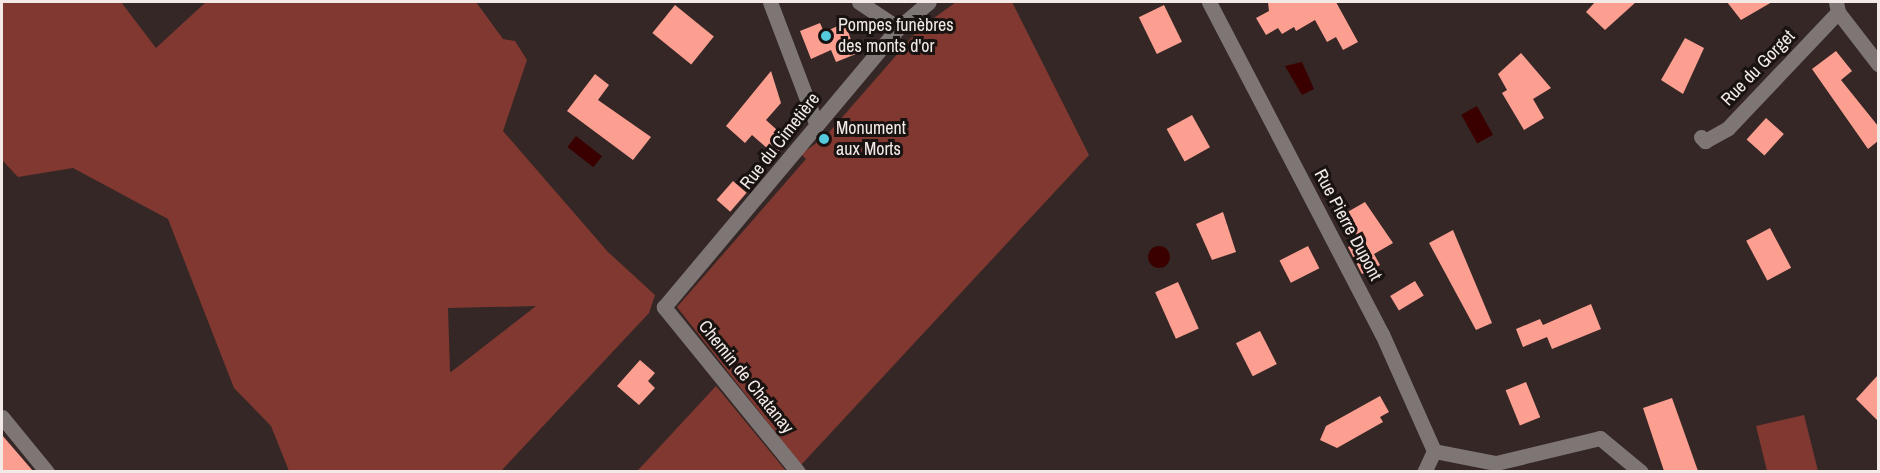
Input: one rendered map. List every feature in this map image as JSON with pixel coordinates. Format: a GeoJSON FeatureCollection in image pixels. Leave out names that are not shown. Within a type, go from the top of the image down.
{"type":"FeatureCollection","features":[{"type":"Feature","properties":{"kind":"street"},"geometry":{"type":"LineString","coordinates":[[770,2],[816,123]]}},
{"type":"Feature","properties":{"kind":"street"},"geometry":{"type":"LineString","coordinates":[[859,2],[898,28]]}},
{"type":"Feature","properties":{"kind":"street","name":"Rue du Cimetière"},"geometry":{"type":"LineString","coordinates":[[664,307],[773,183],[816,123],[898,28],[929,2]]}},
{"type":"Feature","properties":{"kind":"street","name":"Rue Pierre Dupont"},"geometry":{"type":"LineString","coordinates":[[1209,2],[1382,334],[1434,451]]}},
{"type":"Feature","properties":{"kind":"street"},"geometry":{"type":"LineString","coordinates":[[1837,7],[1878,64]]}},
{"type":"Feature","properties":{"kind":"street","name":"Rue du Gorget"},"geometry":{"type":"LineString","coordinates":[[1701,137],[1705,141],[1728,128],[1837,7]]}},
{"type":"Feature","properties":{"kind":"street","name":"Chemin de Chatanay"},"geometry":{"type":"LineString","coordinates":[[664,307],[798,471]]}},
{"type":"Feature","properties":{"kind":"street"},"geometry":{"type":"LineString","coordinates":[[2,417],[47,471]]}},
{"type":"Feature","properties":{"kind":"street"},"geometry":{"type":"LineString","coordinates":[[1424,471],[1434,451],[1496,464],[1600,438],[1641,471]]}},
{"type":"Feature","properties":{"kind":"shaded area"},"geometry":{"type":"Polygon","coordinates":[[[2,2],[121,2],[156,48],[206,2],[476,2],[503,39],[515,41],[527,60],[503,131],[608,252],[655,295],[649,313],[501,471],[289,471],[271,426],[234,388],[168,219],[73,168],[18,177],[2,160],[2,2]],[[536,306],[448,308],[451,372],[536,306]]]}},
{"type":"Feature","properties":{"kind":"shaded area"},"geometry":{"type":"Polygon","coordinates":[[[956,2],[1012,2],[1089,155],[801,465],[677,307],[806,159],[801,154],[825,137],[920,28],[956,2]]]}},
{"type":"Feature","properties":{"kind":"shaded area"},"geometry":{"type":"Polygon","coordinates":[[[1302,62],[1314,89],[1302,95],[1285,66],[1302,62]]]}},
{"type":"Feature","properties":{"kind":"shaded area"},"geometry":{"type":"Polygon","coordinates":[[[1477,106],[1493,135],[1477,144],[1461,115],[1477,106]]]}},
{"type":"Feature","properties":{"kind":"shaded area"},"geometry":{"type":"Polygon","coordinates":[[[576,136],[602,156],[593,167],[567,147],[576,136]]]}},
{"type":"Feature","properties":{"kind":"shaded area"},"geometry":{"type":"Polygon","coordinates":[[[1159,246],[1167,249],[1170,257],[1167,265],[1159,268],[1151,265],[1148,257],[1151,249],[1159,246]]]}},
{"type":"Feature","properties":{"kind":"shaded area"},"geometry":{"type":"Polygon","coordinates":[[[716,386],[786,471],[637,471],[641,467],[716,386]]]}},
{"type":"Feature","properties":{"kind":"shaded area"},"geometry":{"type":"Polygon","coordinates":[[[1804,415],[1818,471],[1767,471],[1756,426],[1804,415]]]}},
{"type":"Feature","properties":{"kind":"building"},"geometry":{"type":"Polygon","coordinates":[[[1268,2],[1336,2],[1358,42],[1343,50],[1336,37],[1327,42],[1315,20],[1296,31],[1294,27],[1282,34],[1278,28],[1266,35],[1256,18],[1269,11],[1268,2]]]}},
{"type":"Feature","properties":{"kind":"building"},"geometry":{"type":"Polygon","coordinates":[[[1595,2],[1636,2],[1605,30],[1586,12],[1595,2]]]}},
{"type":"Feature","properties":{"kind":"building"},"geometry":{"type":"Polygon","coordinates":[[[1727,2],[1772,2],[1741,20],[1727,2]]]}},
{"type":"Feature","properties":{"kind":"building"},"geometry":{"type":"Polygon","coordinates":[[[675,5],[714,36],[691,64],[652,33],[675,5]]]}},
{"type":"Feature","properties":{"kind":"building"},"geometry":{"type":"Polygon","coordinates":[[[1164,5],[1182,42],[1157,54],[1139,17],[1164,5]]]}},
{"type":"Feature","properties":{"kind":"building","name":"Pompes funèbres des monts d'or"},"geometry":{"type":"Polygon","coordinates":[[[820,23],[824,32],[845,23],[856,54],[836,62],[831,50],[811,59],[800,31],[820,23]]]}},
{"type":"Feature","properties":{"kind":"building"},"geometry":{"type":"Polygon","coordinates":[[[1685,38],[1704,48],[1683,94],[1661,80],[1685,38]]]}},
{"type":"Feature","properties":{"kind":"building"},"geometry":{"type":"Polygon","coordinates":[[[1836,51],[1852,71],[1841,80],[1878,126],[1878,141],[1868,149],[1812,69],[1836,51]]]}},
{"type":"Feature","properties":{"kind":"building"},"geometry":{"type":"Polygon","coordinates":[[[1521,53],[1551,88],[1533,99],[1544,118],[1524,130],[1502,93],[1507,90],[1498,74],[1521,53]]]}},
{"type":"Feature","properties":{"kind":"building"},"geometry":{"type":"Polygon","coordinates":[[[771,71],[781,103],[766,120],[788,140],[775,155],[752,135],[745,143],[726,126],[771,71]]]}},
{"type":"Feature","properties":{"kind":"building"},"geometry":{"type":"Polygon","coordinates":[[[595,74],[609,85],[598,100],[651,137],[633,160],[567,111],[595,74]]]}},
{"type":"Feature","properties":{"kind":"building"},"geometry":{"type":"Polygon","coordinates":[[[1192,115],[1210,147],[1185,161],[1167,129],[1192,115]]]}},
{"type":"Feature","properties":{"kind":"building"},"geometry":{"type":"Polygon","coordinates":[[[1766,118],[1784,134],[1764,156],[1747,140],[1766,118]]]}},
{"type":"Feature","properties":{"kind":"building"},"geometry":{"type":"Polygon","coordinates":[[[733,181],[747,193],[730,212],[717,200],[733,181]]]}},
{"type":"Feature","properties":{"kind":"building"},"geometry":{"type":"Polygon","coordinates":[[[1365,202],[1393,243],[1374,254],[1380,265],[1362,274],[1348,247],[1360,241],[1344,214],[1365,202]]]}},
{"type":"Feature","properties":{"kind":"building"},"geometry":{"type":"Polygon","coordinates":[[[1223,212],[1236,252],[1212,260],[1196,224],[1223,212]]]}},
{"type":"Feature","properties":{"kind":"building"},"geometry":{"type":"Polygon","coordinates":[[[1770,228],[1791,268],[1767,280],[1746,241],[1770,228]]]}},
{"type":"Feature","properties":{"kind":"building"},"geometry":{"type":"Polygon","coordinates":[[[1453,230],[1492,323],[1476,330],[1429,243],[1453,230]]]}},
{"type":"Feature","properties":{"kind":"building"},"geometry":{"type":"Polygon","coordinates":[[[1308,246],[1319,268],[1291,283],[1279,261],[1308,246]]]}},
{"type":"Feature","properties":{"kind":"building"},"geometry":{"type":"Polygon","coordinates":[[[1415,281],[1424,296],[1399,311],[1390,296],[1415,281]]]}},
{"type":"Feature","properties":{"kind":"building"},"geometry":{"type":"Polygon","coordinates":[[[1178,282],[1199,329],[1176,339],[1155,292],[1178,282]]]}},
{"type":"Feature","properties":{"kind":"building"},"geometry":{"type":"Polygon","coordinates":[[[1591,304],[1601,329],[1552,349],[1547,337],[1523,347],[1516,329],[1540,319],[1543,325],[1591,304]]]}},
{"type":"Feature","properties":{"kind":"building"},"geometry":{"type":"Polygon","coordinates":[[[1260,331],[1277,364],[1253,376],[1236,343],[1260,331]]]}},
{"type":"Feature","properties":{"kind":"building"},"geometry":{"type":"Polygon","coordinates":[[[640,360],[655,373],[648,381],[655,388],[639,405],[617,386],[640,360]]]}},
{"type":"Feature","properties":{"kind":"building"},"geometry":{"type":"Polygon","coordinates":[[[1878,375],[1878,421],[1856,399],[1878,375]]]}},
{"type":"Feature","properties":{"kind":"building"},"geometry":{"type":"Polygon","coordinates":[[[1526,382],[1540,417],[1520,425],[1506,390],[1526,382]]]}},
{"type":"Feature","properties":{"kind":"building"},"geometry":{"type":"Polygon","coordinates":[[[1380,396],[1389,412],[1380,417],[1383,422],[1337,448],[1320,440],[1326,426],[1380,396]]]}},
{"type":"Feature","properties":{"kind":"building"},"geometry":{"type":"Polygon","coordinates":[[[1672,398],[1698,471],[1664,471],[1643,408],[1672,398]]]}},
{"type":"Feature","properties":{"kind":"building"},"geometry":{"type":"Polygon","coordinates":[[[2,435],[33,471],[2,471],[2,435]]]}},
{"type":"Feature","properties":{"kind":"place","name":"Pompes funèbres des monts d'or"},"geometry":{"type":"Point","coordinates":[826,36]}},
{"type":"Feature","properties":{"kind":"place","name":"Monument aux Morts"},"geometry":{"type":"Point","coordinates":[824,139]}}]}
